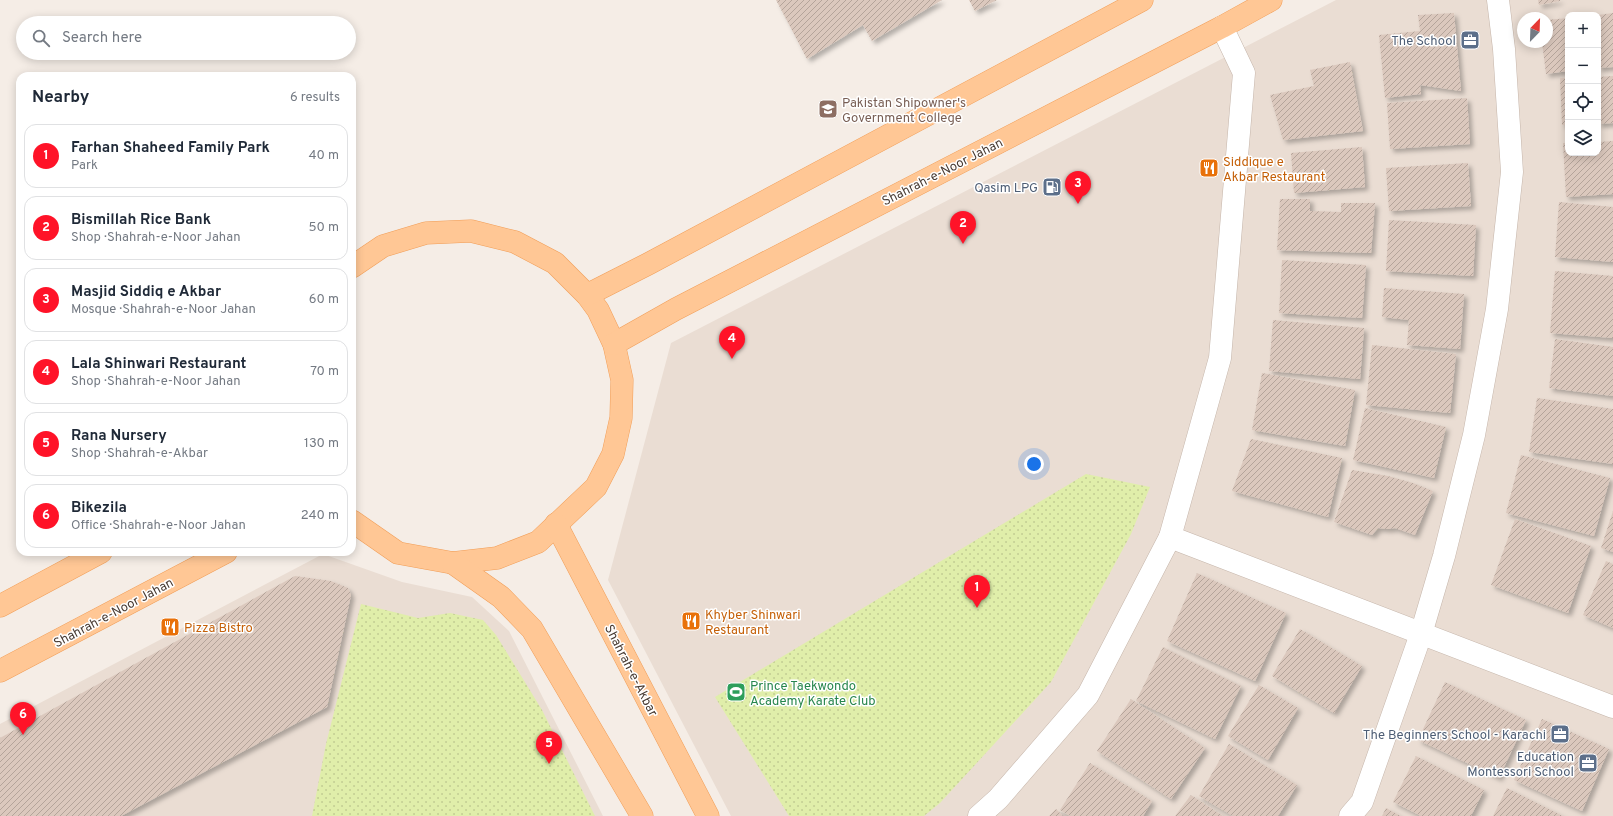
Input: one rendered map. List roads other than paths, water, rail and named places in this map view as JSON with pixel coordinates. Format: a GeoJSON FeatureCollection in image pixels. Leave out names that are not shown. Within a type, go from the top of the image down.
{"type":"FeatureCollection","features":[{"type":"Feature","properties":{"kind":"main road"},"geometry":{"type":"LineString","coordinates":[[587,295],[648,264],[1142,0]]}},
{"type":"Feature","properties":{"kind":"main road","name":"Shahrah-e-Noor Jahan"},"geometry":{"type":"LineString","coordinates":[[614,344],[683,305],[1222,27],[1271,0]]}},
{"type":"Feature","properties":{"kind":"main road"},"geometry":{"type":"LineString","coordinates":[[356,264],[383,246],[426,233],[471,231],[515,242],[555,263],[587,295],[604,321],[614,344],[622,380],[621,418],[613,454],[596,487],[538,542],[497,558],[453,564],[398,553],[356,524]]}},
{"type":"Feature","properties":{"kind":"main road","name":"Shahrah-e-Akbar"},"geometry":{"type":"LineString","coordinates":[[556,524],[708,816]]}},
{"type":"Feature","properties":{"kind":"main road"},"geometry":{"type":"LineString","coordinates":[[0,606],[94,556]]}},
{"type":"Feature","properties":{"kind":"main road","name":"Shahrah-e-Noor Jahan"},"geometry":{"type":"LineString","coordinates":[[0,671],[218,556]]}},
{"type":"Feature","properties":{"kind":"main road"},"geometry":{"type":"LineString","coordinates":[[453,564],[501,597],[532,629],[642,816]]}},
{"type":"Feature","properties":{"kind":"street"},"geometry":{"type":"LineString","coordinates":[[1350,816],[1362,802],[1421,634],[1444,556],[1474,434],[1497,309],[1512,172],[1504,49],[1498,0]]}},
{"type":"Feature","properties":{"kind":"street"},"geometry":{"type":"LineString","coordinates":[[978,816],[998,799],[1088,695],[1170,537],[1220,358],[1244,74],[1222,27]]}},
{"type":"Feature","properties":{"kind":"street"},"geometry":{"type":"LineString","coordinates":[[1170,537],[1613,707]]}},
{"type":"Feature","properties":{"kind":"place","name":"The School"},"geometry":{"type":"Point","coordinates":[1470,40]}},
{"type":"Feature","properties":{"kind":"place","name":"Pakistan Shipowner's Government College"},"geometry":{"type":"Point","coordinates":[828,109]}},
{"type":"Feature","properties":{"kind":"place","name":"Siddique e Akbar Restaurant"},"geometry":{"type":"Point","coordinates":[1209,168]}},
{"type":"Feature","properties":{"kind":"place","name":"Qasim LPG"},"geometry":{"type":"Point","coordinates":[1052,187]}},
{"type":"Feature","properties":{"kind":"place","name":"Masjid Siddiq e Akbar"},"geometry":{"type":"Point","coordinates":[1078,204]}},
{"type":"Feature","properties":{"kind":"place","name":"Bismillah Rice Bank"},"geometry":{"type":"Point","coordinates":[963,244]}},
{"type":"Feature","properties":{"kind":"place","name":"Lala Shinwari Restaurant"},"geometry":{"type":"Point","coordinates":[732,359]}},
{"type":"Feature","properties":{"kind":"place","name":"Farhan Shaheed Family Park"},"geometry":{"type":"Point","coordinates":[977,608]}},
{"type":"Feature","properties":{"kind":"place","name":"Khyber Shinwari Restaurant"},"geometry":{"type":"Point","coordinates":[691,621]}},
{"type":"Feature","properties":{"kind":"place","name":"Pizza Bistro"},"geometry":{"type":"Point","coordinates":[170,627]}},
{"type":"Feature","properties":{"kind":"place","name":"Prince Taekwondo Academy Karate Club"},"geometry":{"type":"Point","coordinates":[736,692]}},
{"type":"Feature","properties":{"kind":"place","name":"The Beginners School - Karachi"},"geometry":{"type":"Point","coordinates":[1560,734]}},
{"type":"Feature","properties":{"kind":"place","name":"Bikezila"},"geometry":{"type":"Point","coordinates":[23,735]}},
{"type":"Feature","properties":{"kind":"place","name":"Education Montessori School"},"geometry":{"type":"Point","coordinates":[1588,763]}},
{"type":"Feature","properties":{"kind":"place","name":"Rana Nursery"},"geometry":{"type":"Point","coordinates":[549,764]}}]}
